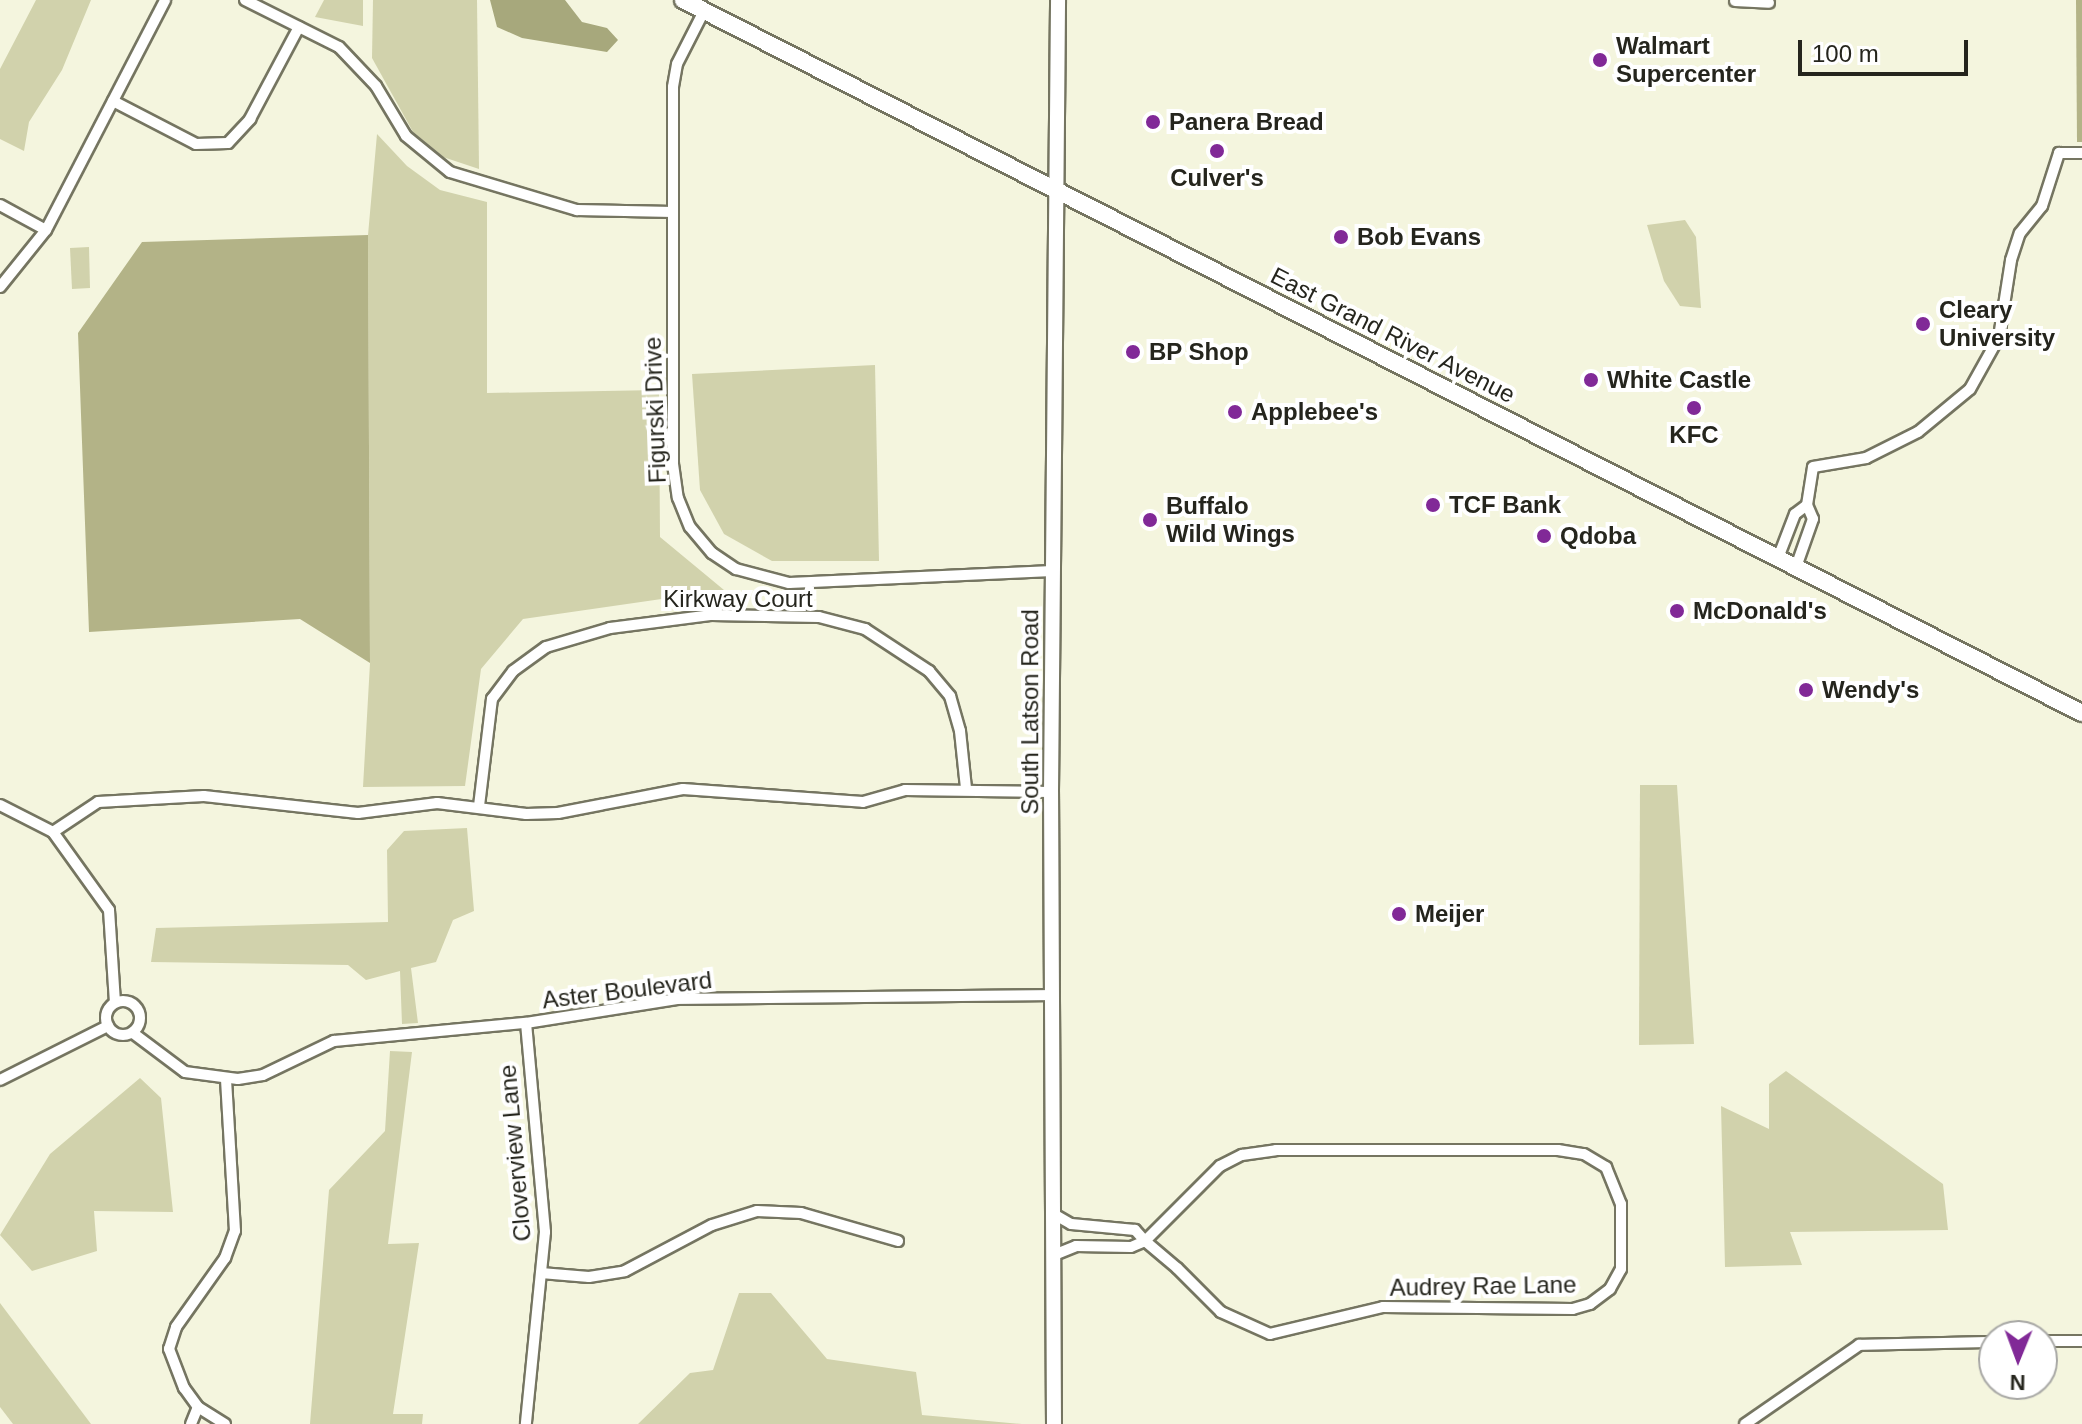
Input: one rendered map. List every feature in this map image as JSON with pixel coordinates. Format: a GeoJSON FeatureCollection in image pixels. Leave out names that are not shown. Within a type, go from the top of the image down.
{"type":"FeatureCollection","features":[{"type":"Feature","properties":{"kind":"main road","name":"East Grand River Avenue"},"geometry":{"type":"LineString","coordinates":[[683,0],[2082,713]]}},
{"type":"Feature","properties":{"kind":"main road","name":"South Latson Road"},"geometry":{"type":"LineString","coordinates":[[1054,1424],[1051,792],[1058,0]]}},
{"type":"Feature","properties":{"kind":"street"},"geometry":{"type":"LineString","coordinates":[[0,287],[46,230],[165,0]]}},
{"type":"Feature","properties":{"kind":"street"},"geometry":{"type":"LineString","coordinates":[[245,0],[339,47],[358,65],[406,136],[450,172],[577,210],[673,212]]}},
{"type":"Feature","properties":{"kind":"street"},"geometry":{"type":"LineString","coordinates":[[1735,1],[1769,3]]}},
{"type":"Feature","properties":{"kind":"street","name":"Figurski Drive"},"geometry":{"type":"LineString","coordinates":[[704,11],[677,64],[673,87],[673,464],[678,498],[690,527],[712,553],[736,569],[789,583],[1053,571]]}},
{"type":"Feature","properties":{"kind":"street"},"geometry":{"type":"LineString","coordinates":[[113,101],[196,144],[228,143],[250,119],[299,27]]}},
{"type":"Feature","properties":{"kind":"street"},"geometry":{"type":"LineString","coordinates":[[1796,567],[1813,519],[1807,505],[1813,467],[1877,453],[1943,415],[1970,389],[1999,337],[2020,233],[2042,206],[2059,153],[2082,153]]}},
{"type":"Feature","properties":{"kind":"street"},"geometry":{"type":"LineString","coordinates":[[0,205],[46,230]]}},
{"type":"Feature","properties":{"kind":"street"},"geometry":{"type":"LineString","coordinates":[[1778,558],[1795,514],[1807,505]]}},
{"type":"Feature","properties":{"kind":"street","name":"Kirkway Court"},"geometry":{"type":"LineString","coordinates":[[479,806],[492,699],[513,671],[546,647],[610,628],[712,615],[819,617],[865,629],[929,671],[950,696],[960,731],[966,788]]}},
{"type":"Feature","properties":{"kind":"street"},"geometry":{"type":"LineString","coordinates":[[53,832],[98,802],[128,800],[252,797],[358,813],[437,803],[558,813],[683,789],[863,802],[905,790],[966,788],[1051,792]]}},
{"type":"Feature","properties":{"kind":"street"},"geometry":{"type":"LineString","coordinates":[[0,805],[53,832],[109,910],[115,1002],[107,1012],[108,1026],[119,1035],[133,1033],[185,1072],[226,1078],[235,1231],[225,1258],[176,1327],[169,1349],[172,1366],[198,1407],[225,1424]]}},
{"type":"Feature","properties":{"kind":"street","name":"Aster Boulevard"},"geometry":{"type":"LineString","coordinates":[[226,1078],[263,1075],[334,1041],[526,1023],[677,999],[1052,995]]}},
{"type":"Feature","properties":{"kind":"street"},"geometry":{"type":"LineString","coordinates":[[115,1002],[128,1001],[138,1009],[141,1021],[133,1033]]}},
{"type":"Feature","properties":{"kind":"street","name":"Cloverview Lane"},"geometry":{"type":"LineString","coordinates":[[526,1023],[544,1218],[526,1424]]}},
{"type":"Feature","properties":{"kind":"street"},"geometry":{"type":"LineString","coordinates":[[0,1080],[108,1026]]}},
{"type":"Feature","properties":{"kind":"street","name":"Audrey Rae Lane"},"geometry":{"type":"LineString","coordinates":[[1054,1214],[1071,1224],[1125,1228],[1145,1241],[1221,1312],[1270,1334],[1383,1307],[1573,1309],[1591,1303],[1610,1289],[1621,1269],[1621,1204],[1606,1167],[1584,1154],[1558,1150],[1276,1150],[1242,1155],[1220,1166],[1145,1241]]}},
{"type":"Feature","properties":{"kind":"street"},"geometry":{"type":"LineString","coordinates":[[541,1273],[589,1277],[625,1271],[712,1225],[757,1211],[801,1213],[898,1241]]}},
{"type":"Feature","properties":{"kind":"street"},"geometry":{"type":"LineString","coordinates":[[1054,1255],[1076,1246],[1131,1247],[1145,1241]]}},
{"type":"Feature","properties":{"kind":"street"},"geometry":{"type":"LineString","coordinates":[[2058,1341],[2082,1341]]}},
{"type":"Feature","properties":{"kind":"street"},"geometry":{"type":"LineString","coordinates":[[1745,1424],[1859,1345],[1978,1342]]}},
{"type":"Feature","properties":{"kind":"street"},"geometry":{"type":"LineString","coordinates":[[191,1424],[198,1407]]}},
{"type":"Feature","properties":{"kind":"shaded area"},"geometry":{"type":"Polygon","coordinates":[[[36,0],[91,0],[62,70],[29,122],[24,151],[0,139],[0,69],[36,0]]]}},
{"type":"Feature","properties":{"kind":"shaded area"},"geometry":{"type":"Polygon","coordinates":[[[324,0],[363,0],[363,26],[315,17],[324,0]]]}},
{"type":"Feature","properties":{"kind":"shaded area"},"geometry":{"type":"Polygon","coordinates":[[[373,0],[477,0],[479,169],[443,157],[413,132],[372,58],[373,0]]]}},
{"type":"Feature","properties":{"kind":"shaded area"},"geometry":{"type":"Polygon","coordinates":[[[490,0],[565,0],[582,22],[607,28],[618,40],[607,52],[522,38],[497,27],[490,0]]]}},
{"type":"Feature","properties":{"kind":"shaded area"},"geometry":{"type":"Polygon","coordinates":[[[2076,0],[2082,0],[2082,142],[2077,142],[2076,0]]]}},
{"type":"Feature","properties":{"kind":"shaded area"},"geometry":{"type":"Polygon","coordinates":[[[377,134],[407,166],[440,190],[487,202],[487,393],[659,390],[660,537],[724,590],[523,619],[481,669],[465,786],[363,787],[370,663],[368,235],[377,134]]]}},
{"type":"Feature","properties":{"kind":"shaded area"},"geometry":{"type":"Polygon","coordinates":[[[1685,220],[1696,237],[1701,308],[1680,306],[1664,281],[1647,225],[1685,220]]]}},
{"type":"Feature","properties":{"kind":"shaded area"},"geometry":{"type":"Polygon","coordinates":[[[368,235],[370,663],[300,619],[89,632],[78,333],[142,242],[368,235]]]}},
{"type":"Feature","properties":{"kind":"shaded area"},"geometry":{"type":"Polygon","coordinates":[[[89,247],[90,288],[72,289],[70,248],[89,247]]]}},
{"type":"Feature","properties":{"kind":"shaded area"},"geometry":{"type":"Polygon","coordinates":[[[875,365],[879,561],[772,561],[724,534],[700,490],[692,374],[875,365]]]}},
{"type":"Feature","properties":{"kind":"shaded area"},"geometry":{"type":"Polygon","coordinates":[[[1640,785],[1677,785],[1694,1044],[1639,1045],[1640,785]]]}},
{"type":"Feature","properties":{"kind":"shaded area"},"geometry":{"type":"Polygon","coordinates":[[[467,828],[474,911],[453,920],[436,962],[411,968],[418,1023],[402,1024],[400,971],[366,980],[348,965],[151,962],[156,928],[388,922],[387,850],[404,831],[467,828]]]}},
{"type":"Feature","properties":{"kind":"shaded area"},"geometry":{"type":"Polygon","coordinates":[[[390,1051],[412,1052],[388,1244],[419,1243],[393,1414],[423,1414],[422,1424],[310,1424],[329,1190],[385,1131],[390,1051]]]}},
{"type":"Feature","properties":{"kind":"shaded area"},"geometry":{"type":"Polygon","coordinates":[[[1786,1071],[1943,1184],[1948,1230],[1790,1232],[1802,1265],[1725,1267],[1721,1106],[1769,1129],[1769,1084],[1786,1071]]]}},
{"type":"Feature","properties":{"kind":"shaded area"},"geometry":{"type":"Polygon","coordinates":[[[140,1078],[161,1098],[173,1212],[94,1211],[97,1251],[32,1271],[0,1235],[50,1154],[140,1078]]]}},
{"type":"Feature","properties":{"kind":"shaded area"},"geometry":{"type":"Polygon","coordinates":[[[739,1293],[771,1293],[827,1359],[916,1372],[922,1415],[1022,1424],[638,1424],[690,1373],[713,1370],[739,1293]]]}},
{"type":"Feature","properties":{"kind":"shaded area"},"geometry":{"type":"Polygon","coordinates":[[[0,1303],[91,1424],[13,1424],[0,1407],[0,1303]]]}},
{"type":"Feature","properties":{"kind":"place","name":"Walmart Supercenter"},"geometry":{"type":"Point","coordinates":[1600,60]}},
{"type":"Feature","properties":{"kind":"place","name":"Panera Bread"},"geometry":{"type":"Point","coordinates":[1153,122]}},
{"type":"Feature","properties":{"kind":"place","name":"Culver's"},"geometry":{"type":"Point","coordinates":[1217,151]}},
{"type":"Feature","properties":{"kind":"place","name":"Bob Evans"},"geometry":{"type":"Point","coordinates":[1341,237]}},
{"type":"Feature","properties":{"kind":"place","name":"Cleary University"},"geometry":{"type":"Point","coordinates":[1923,324]}},
{"type":"Feature","properties":{"kind":"place","name":"BP Shop"},"geometry":{"type":"Point","coordinates":[1133,352]}},
{"type":"Feature","properties":{"kind":"place","name":"White Castle"},"geometry":{"type":"Point","coordinates":[1591,380]}},
{"type":"Feature","properties":{"kind":"place","name":"KFC"},"geometry":{"type":"Point","coordinates":[1694,408]}},
{"type":"Feature","properties":{"kind":"place","name":"Applebee's"},"geometry":{"type":"Point","coordinates":[1235,412]}},
{"type":"Feature","properties":{"kind":"place","name":"TCF Bank"},"geometry":{"type":"Point","coordinates":[1433,505]}},
{"type":"Feature","properties":{"kind":"place","name":"Buffalo Wild Wings"},"geometry":{"type":"Point","coordinates":[1150,520]}},
{"type":"Feature","properties":{"kind":"place","name":"Qdoba"},"geometry":{"type":"Point","coordinates":[1544,536]}},
{"type":"Feature","properties":{"kind":"place","name":"McDonald's"},"geometry":{"type":"Point","coordinates":[1677,611]}},
{"type":"Feature","properties":{"kind":"place","name":"Wendy's"},"geometry":{"type":"Point","coordinates":[1806,690]}},
{"type":"Feature","properties":{"kind":"place","name":"Meijer"},"geometry":{"type":"Point","coordinates":[1399,914]}}]}
